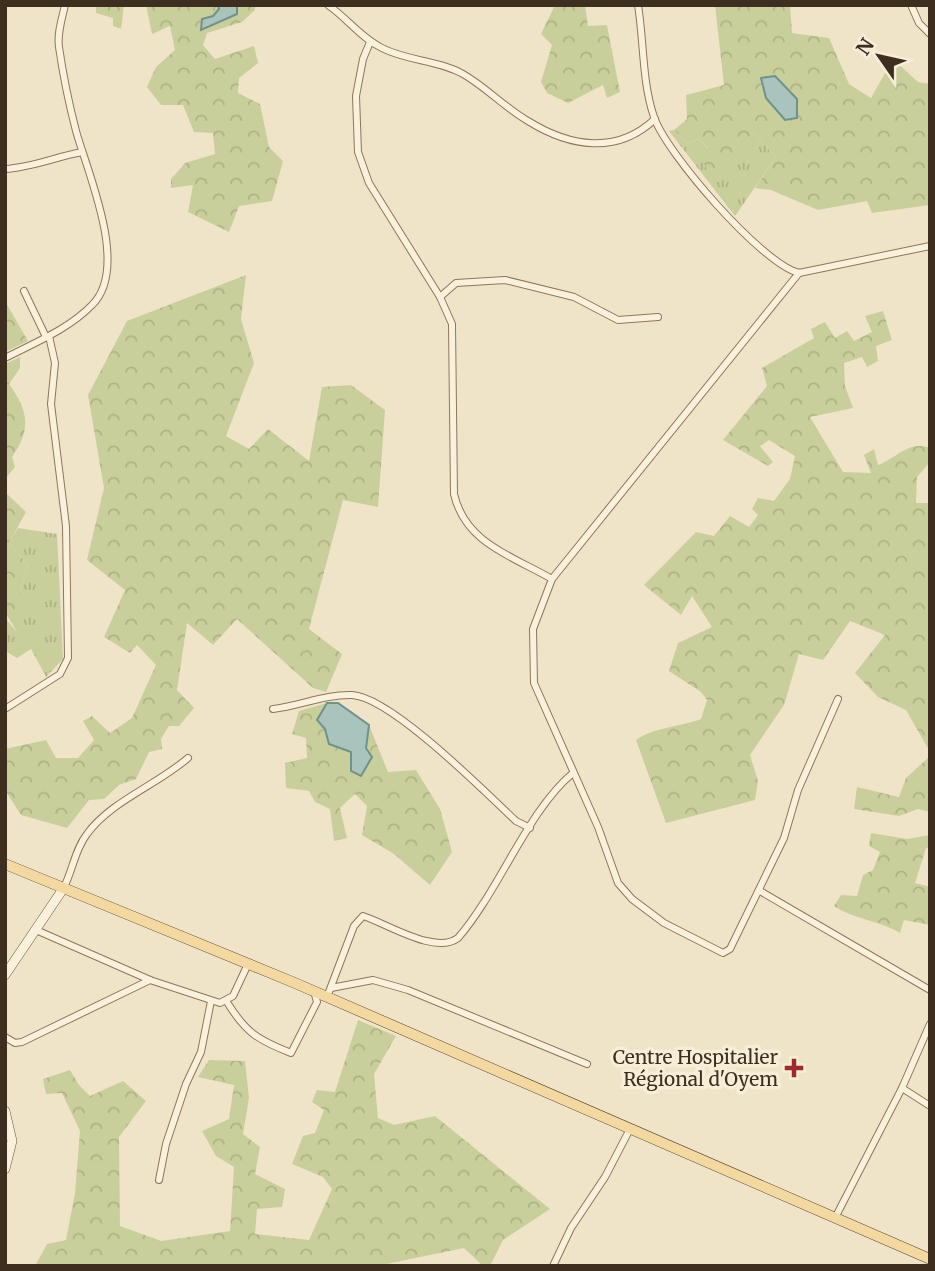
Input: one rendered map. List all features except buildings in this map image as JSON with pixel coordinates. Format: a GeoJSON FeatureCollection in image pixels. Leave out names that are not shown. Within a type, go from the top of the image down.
{"type":"FeatureCollection","features":[{"type":"Feature","properties":{"kind":"main road"},"geometry":{"type":"LineString","coordinates":[[5,864],[314,991],[329,993],[630,1129],[930,1259]]}},
{"type":"Feature","properties":{"kind":"main road"},"geometry":{"type":"LineString","coordinates":[[5,975],[62,889]]}},
{"type":"Feature","properties":{"kind":"main road"},"geometry":{"type":"LineString","coordinates":[[5,1111],[12,1141],[5,1170]]}},
{"type":"Feature","properties":{"kind":"street"},"geometry":{"type":"LineString","coordinates":[[5,358],[48,336],[92,305],[103,289],[107,277],[101,218],[94,184],[82,152],[59,45],[65,5]]}},
{"type":"Feature","properties":{"kind":"street"},"geometry":{"type":"LineString","coordinates":[[328,5],[369,41],[384,50],[464,74],[527,121],[570,138],[609,145],[624,141],[655,119]]}},
{"type":"Feature","properties":{"kind":"street"},"geometry":{"type":"LineString","coordinates":[[638,5],[649,97],[655,119],[704,190],[730,220],[776,260],[799,273]]}},
{"type":"Feature","properties":{"kind":"street"},"geometry":{"type":"LineString","coordinates":[[911,5],[919,23],[930,34]]}},
{"type":"Feature","properties":{"kind":"street"},"geometry":{"type":"LineString","coordinates":[[369,41],[361,67],[355,107],[355,137],[360,162],[369,183],[448,313],[454,341],[454,494],[461,517],[482,541],[552,579]]}},
{"type":"Feature","properties":{"kind":"street"},"geometry":{"type":"LineString","coordinates":[[5,169],[39,166],[53,158],[82,152]]}},
{"type":"Feature","properties":{"kind":"street"},"geometry":{"type":"LineString","coordinates":[[838,699],[798,790],[790,822],[760,891],[730,949],[723,953],[664,923],[632,899],[618,883],[598,827],[538,696],[533,672],[533,629],[552,579],[799,273],[930,246]]}},
{"type":"Feature","properties":{"kind":"street"},"geometry":{"type":"LineString","coordinates":[[440,297],[456,283],[505,279],[573,297],[618,320],[658,317]]}},
{"type":"Feature","properties":{"kind":"street"},"geometry":{"type":"LineString","coordinates":[[5,709],[60,674],[68,658],[66,526],[51,404],[55,363],[48,336],[24,291]]}},
{"type":"Feature","properties":{"kind":"street"},"geometry":{"type":"LineString","coordinates":[[273,709],[350,695],[367,699],[410,727],[516,821],[530,828]]}},
{"type":"Feature","properties":{"kind":"street"},"geometry":{"type":"LineString","coordinates":[[62,889],[87,833],[117,806],[188,758]]}},
{"type":"Feature","properties":{"kind":"street"},"geometry":{"type":"LineString","coordinates":[[329,993],[354,926],[363,916],[436,944],[450,943],[458,938],[501,877],[530,828],[573,773]]}},
{"type":"Feature","properties":{"kind":"street"},"geometry":{"type":"LineString","coordinates":[[760,891],[930,990]]}},
{"type":"Feature","properties":{"kind":"street"},"geometry":{"type":"LineString","coordinates":[[36,930],[150,980],[211,1001],[227,1002]]}},
{"type":"Feature","properties":{"kind":"street"},"geometry":{"type":"LineString","coordinates":[[227,1002],[240,986],[248,964]]}},
{"type":"Feature","properties":{"kind":"street"},"geometry":{"type":"LineString","coordinates":[[5,1037],[15,1043],[22,1042],[150,980]]}},
{"type":"Feature","properties":{"kind":"street"},"geometry":{"type":"LineString","coordinates":[[329,993],[373,980],[408,990],[587,1064]]}},
{"type":"Feature","properties":{"kind":"street"},"geometry":{"type":"LineString","coordinates":[[227,1002],[240,1022],[255,1037],[291,1053],[317,1002],[314,991]]}},
{"type":"Feature","properties":{"kind":"street"},"geometry":{"type":"LineString","coordinates":[[159,1180],[166,1144],[186,1084],[201,1052],[211,1001]]}},
{"type":"Feature","properties":{"kind":"street"},"geometry":{"type":"LineString","coordinates":[[835,1218],[902,1088],[930,1024]]}},
{"type":"Feature","properties":{"kind":"street"},"geometry":{"type":"LineString","coordinates":[[902,1088],[930,1106]]}},
{"type":"Feature","properties":{"kind":"street"},"geometry":{"type":"LineString","coordinates":[[553,1266],[571,1228],[605,1177],[630,1129]]}},
{"type":"Feature","properties":{"kind":"green space"},"geometry":{"type":"Polygon","coordinates":[[[96,5],[124,5],[121,29],[113,26],[113,18],[96,13],[96,5]]]}},
{"type":"Feature","properties":{"kind":"green space"},"geometry":{"type":"Polygon","coordinates":[[[146,5],[255,5],[255,10],[242,22],[207,33],[203,45],[215,59],[254,46],[258,63],[239,78],[238,93],[260,104],[269,147],[283,161],[272,201],[239,206],[229,232],[188,212],[193,185],[171,188],[171,179],[185,163],[215,154],[213,133],[194,132],[183,105],[161,105],[147,87],[156,67],[175,50],[170,26],[152,34],[146,5]]]}},
{"type":"Feature","properties":{"kind":"green space"},"geometry":{"type":"Polygon","coordinates":[[[555,5],[585,5],[588,26],[607,25],[620,92],[607,98],[603,85],[568,103],[547,93],[541,82],[552,45],[541,34],[555,5]]]}},
{"type":"Feature","properties":{"kind":"green space"},"geometry":{"type":"Polygon","coordinates":[[[715,5],[790,5],[792,33],[829,38],[849,84],[871,98],[893,59],[918,82],[930,84],[930,205],[872,213],[867,201],[818,210],[771,190],[755,188],[776,157],[752,132],[729,170],[709,172],[703,162],[708,148],[698,139],[688,143],[674,130],[687,119],[686,95],[724,85],[715,5]]]}},
{"type":"Feature","properties":{"kind":"green space"},"geometry":{"type":"Polygon","coordinates":[[[674,130],[688,143],[698,139],[729,169],[752,132],[776,157],[735,216],[669,131],[674,130]]]}},
{"type":"Feature","properties":{"kind":"green space"},"geometry":{"type":"Polygon","coordinates":[[[246,275],[241,319],[254,363],[226,436],[249,449],[268,429],[309,461],[322,387],[351,385],[385,410],[378,507],[343,500],[309,629],[342,654],[326,692],[313,688],[237,619],[213,645],[187,623],[177,690],[194,708],[179,726],[169,726],[161,739],[162,749],[149,752],[136,779],[119,785],[104,799],[89,800],[67,828],[21,815],[5,790],[5,749],[46,740],[56,758],[78,758],[94,740],[83,721],[92,716],[110,733],[132,718],[156,665],[137,645],[130,653],[104,637],[125,590],[87,560],[104,488],[88,395],[127,321],[246,275]]]}},
{"type":"Feature","properties":{"kind":"green space"},"geometry":{"type":"Polygon","coordinates":[[[5,301],[28,341],[5,352],[5,301]]]}},
{"type":"Feature","properties":{"kind":"green space"},"geometry":{"type":"Polygon","coordinates":[[[883,311],[892,340],[876,346],[878,361],[867,367],[862,357],[844,363],[845,386],[853,408],[810,417],[843,472],[871,473],[864,455],[874,449],[878,465],[915,446],[930,448],[930,462],[917,477],[916,503],[930,503],[930,752],[906,710],[878,697],[855,673],[885,635],[850,621],[823,660],[799,654],[784,705],[750,755],[758,781],[755,800],[666,823],[636,740],[651,732],[701,719],[707,700],[701,692],[669,671],[678,643],[712,627],[692,596],[681,615],[644,585],[696,532],[714,536],[730,516],[749,527],[758,515],[752,509],[758,498],[774,501],[790,479],[795,456],[769,440],[760,446],[773,462],[768,466],[723,440],[767,386],[762,368],[814,338],[811,329],[825,322],[835,338],[847,331],[854,341],[872,332],[865,316],[883,311]]]}},
{"type":"Feature","properties":{"kind":"green space"},"geometry":{"type":"Polygon","coordinates":[[[20,357],[20,368],[9,384],[24,411],[25,428],[12,457],[15,467],[5,479],[5,364],[20,357]]]}},
{"type":"Feature","properties":{"kind":"green space"},"geometry":{"type":"Polygon","coordinates":[[[5,492],[26,512],[9,543],[28,565],[20,591],[26,608],[17,632],[5,612],[5,492]]]}},
{"type":"Feature","properties":{"kind":"green space"},"geometry":{"type":"Polygon","coordinates":[[[18,528],[57,534],[63,659],[46,677],[31,649],[17,658],[5,651],[6,619],[17,632],[20,591],[28,565],[9,543],[18,528]]]}},
{"type":"Feature","properties":{"kind":"green space"},"geometry":{"type":"Polygon","coordinates":[[[327,703],[317,720],[325,729],[366,748],[369,725],[388,772],[416,770],[440,809],[452,852],[430,885],[394,854],[362,835],[367,806],[355,794],[340,808],[347,838],[334,841],[330,809],[315,802],[309,791],[286,788],[285,763],[307,758],[306,738],[292,734],[299,711],[327,703]]]}},
{"type":"Feature","properties":{"kind":"green space"},"geometry":{"type":"Polygon","coordinates":[[[930,756],[930,812],[918,809],[899,816],[854,809],[857,787],[899,797],[906,778],[930,756]]]}},
{"type":"Feature","properties":{"kind":"green space"},"geometry":{"type":"Polygon","coordinates":[[[871,833],[907,839],[930,835],[930,847],[926,848],[915,883],[930,887],[930,925],[904,920],[900,933],[834,906],[841,895],[857,896],[863,875],[873,870],[880,852],[869,846],[871,833]]]}},
{"type":"Feature","properties":{"kind":"green space"},"geometry":{"type":"Polygon","coordinates":[[[358,1020],[396,1036],[374,1074],[378,1118],[394,1125],[435,1116],[550,1209],[503,1240],[490,1266],[483,1266],[464,1248],[377,1266],[35,1266],[47,1244],[66,1240],[75,1193],[80,1131],[62,1093],[46,1094],[43,1079],[70,1070],[90,1096],[123,1081],[146,1101],[119,1137],[120,1226],[161,1241],[230,1231],[234,1167],[216,1156],[202,1131],[229,1119],[234,1085],[198,1077],[209,1060],[245,1061],[249,1098],[243,1134],[260,1147],[255,1174],[285,1189],[282,1207],[257,1209],[255,1234],[309,1240],[332,1189],[323,1177],[292,1164],[303,1136],[315,1133],[324,1110],[312,1102],[317,1090],[335,1092],[358,1020]]]}},
{"type":"Feature","properties":{"kind":"water"},"geometry":{"type":"Polygon","coordinates":[[[218,5],[237,5],[237,14],[201,30],[202,19],[213,16],[219,9],[218,5]]]}},
{"type":"Feature","properties":{"kind":"water"},"geometry":{"type":"Polygon","coordinates":[[[775,76],[797,99],[797,118],[785,120],[766,98],[761,78],[775,76]]]}},
{"type":"Feature","properties":{"kind":"water"},"geometry":{"type":"Polygon","coordinates":[[[327,703],[338,703],[369,725],[366,748],[372,757],[361,776],[351,771],[351,752],[329,744],[325,729],[317,720],[327,703]]]}},
{"type":"Feature","properties":{"kind":"place","name":"Centre Hospitalier Régional d'Oyem"},"geometry":{"type":"Point","coordinates":[794,1068]}}]}
